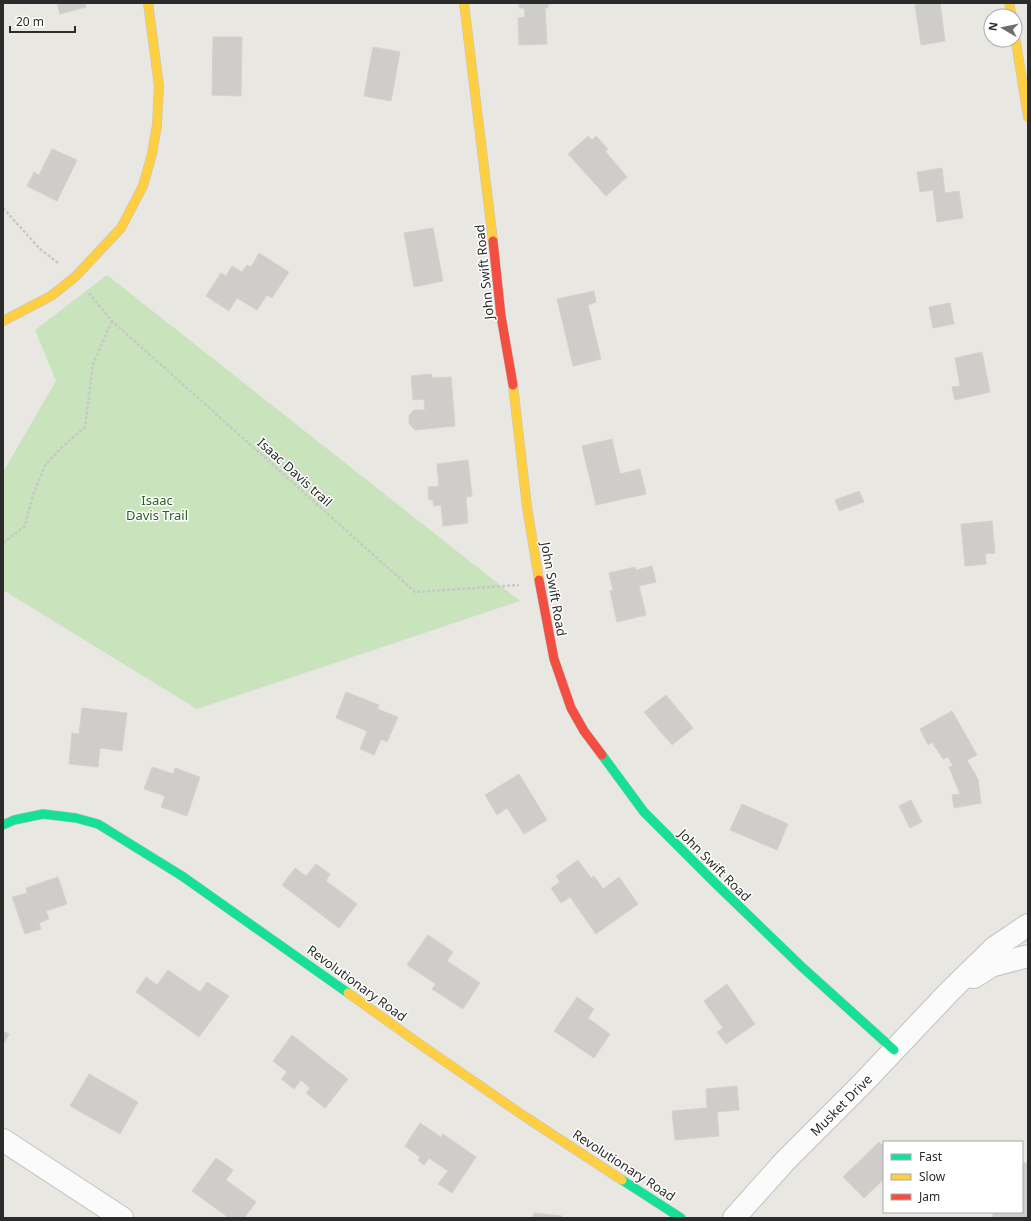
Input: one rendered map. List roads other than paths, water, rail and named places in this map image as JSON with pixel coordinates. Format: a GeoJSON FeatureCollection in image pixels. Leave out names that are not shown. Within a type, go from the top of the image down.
{"type":"FeatureCollection","features":[{"type":"Feature","properties":{"kind":"street"},"geometry":{"type":"LineString","coordinates":[[3,321],[51,296],[75,277],[121,228],[143,186],[152,154],[159,86],[148,3]]}},
{"type":"Feature","properties":{"kind":"street","name":"John Swift Road"},"geometry":{"type":"LineString","coordinates":[[464,3],[501,316],[515,400],[527,507],[539,584],[554,659],[571,708],[584,731],[644,812],[802,967],[894,1050]]}},
{"type":"Feature","properties":{"kind":"street"},"geometry":{"type":"LineString","coordinates":[[1017,48],[1028,117]]}},
{"type":"Feature","properties":{"kind":"street","name":"Revolutionary Road"},"geometry":{"type":"LineString","coordinates":[[3,825],[14,820],[43,814],[76,818],[98,824],[188,881],[421,1045],[509,1105],[681,1218]]}},
{"type":"Feature","properties":{"kind":"street","name":"Musket Drive"},"geometry":{"type":"LineString","coordinates":[[734,1218],[786,1160],[862,1084],[949,992],[994,948],[1028,924]]}},
{"type":"Feature","properties":{"kind":"street","name":"Musket Drive"},"geometry":{"type":"LineString","coordinates":[[949,992],[991,966],[1028,956]]}},
{"type":"Feature","properties":{"kind":"street"},"geometry":{"type":"LineString","coordinates":[[3,1140],[122,1218]]}},
{"type":"Feature","properties":{"kind":"park label","name":"Isaac Davis Trail"},"geometry":{"type":"Point","coordinates":[157,508]}}]}
